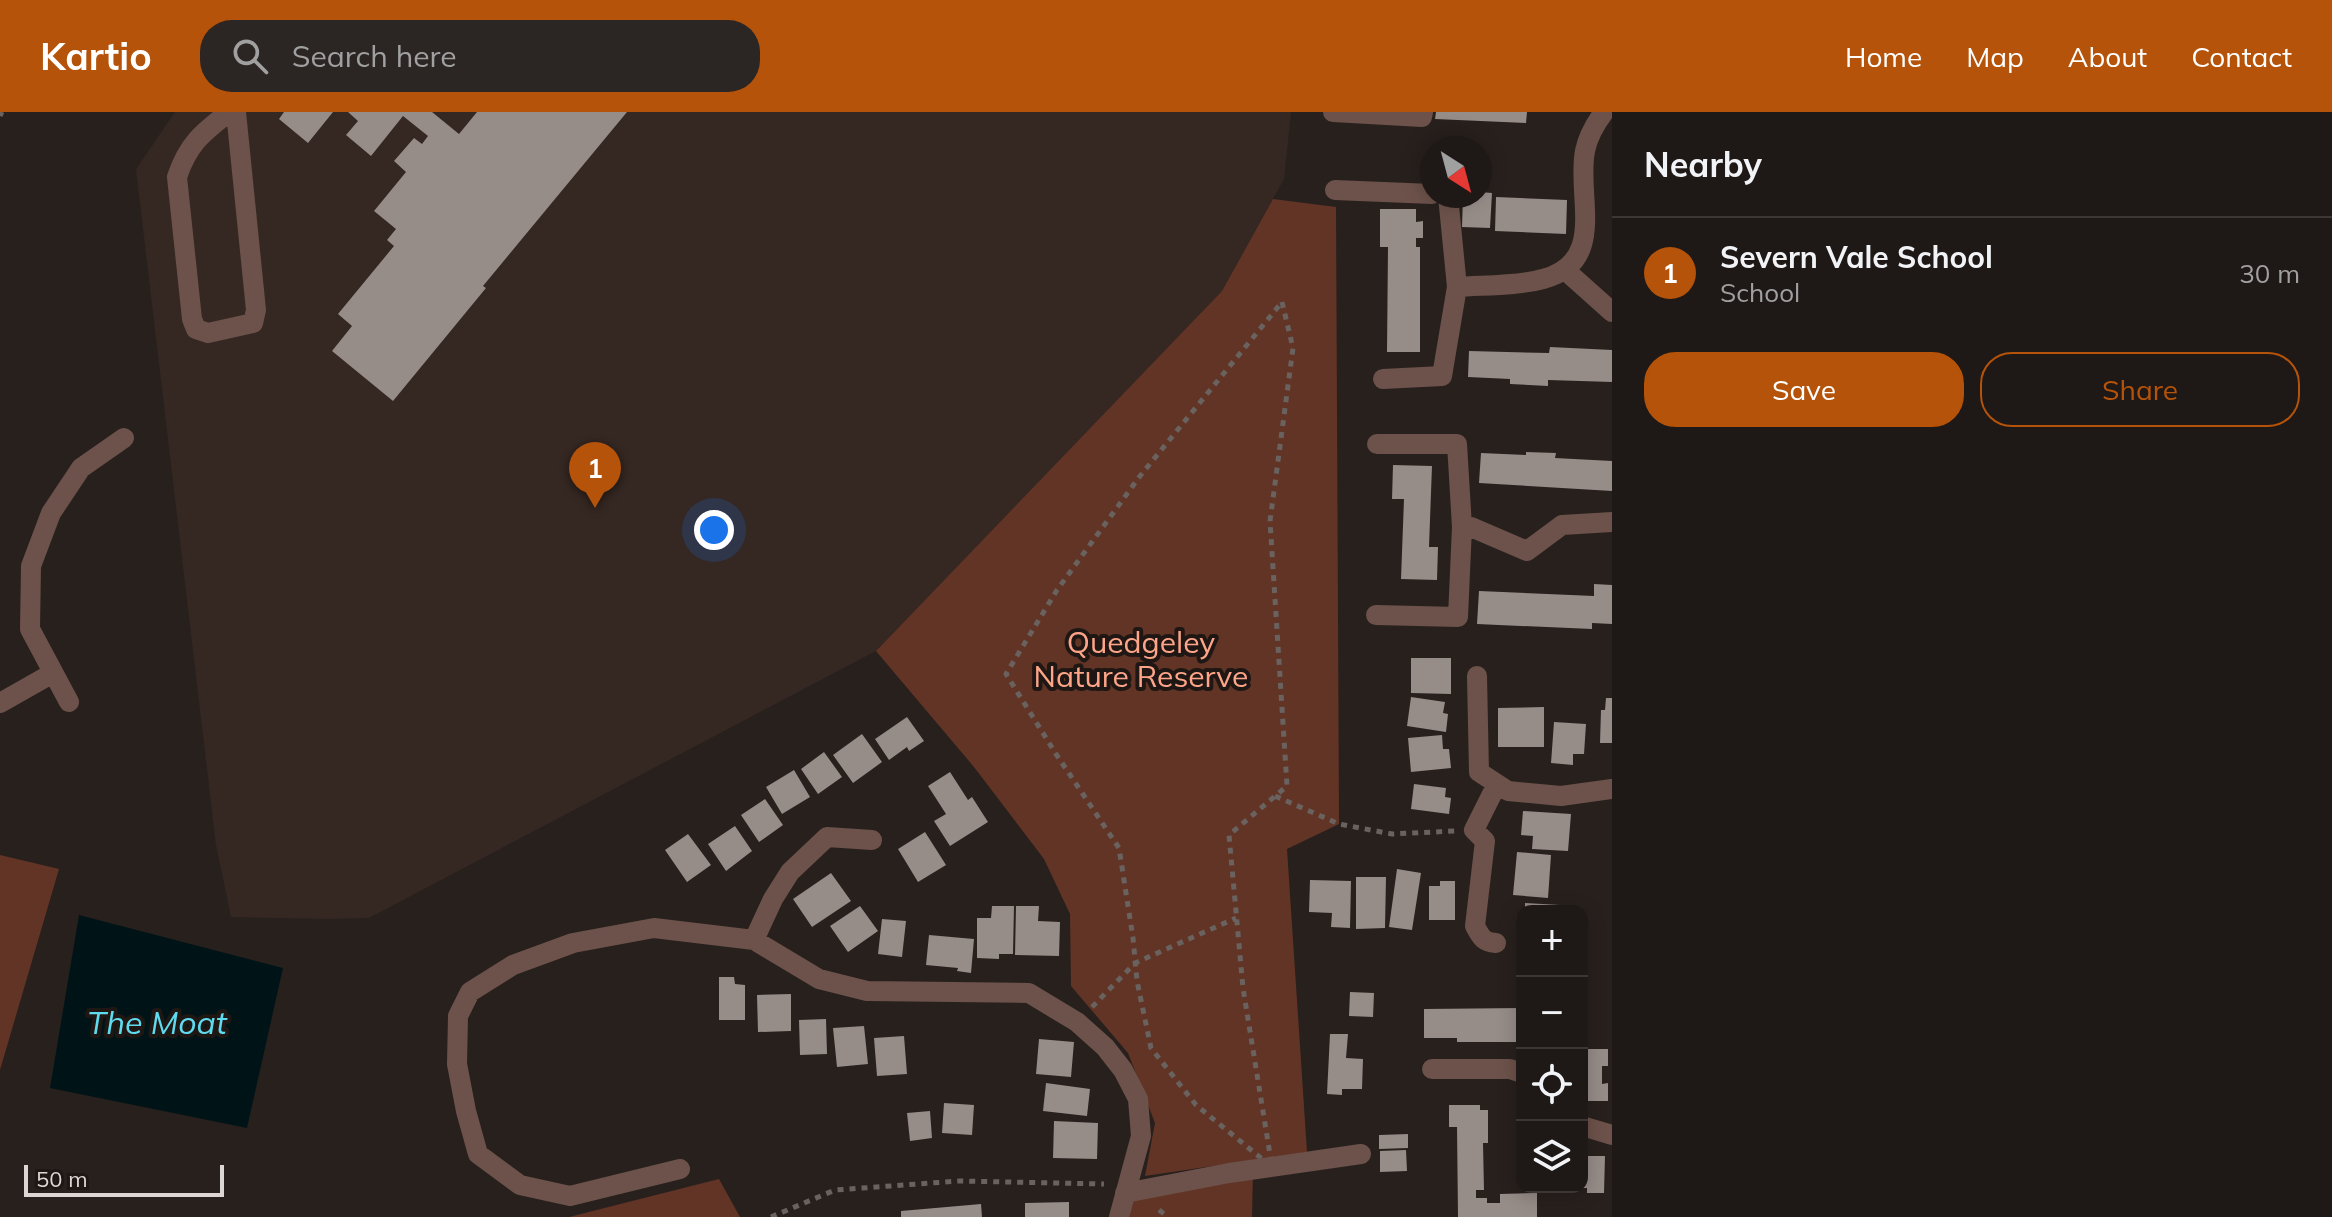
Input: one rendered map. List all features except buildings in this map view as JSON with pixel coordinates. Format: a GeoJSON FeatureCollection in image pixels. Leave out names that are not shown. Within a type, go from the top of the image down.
{"type":"FeatureCollection","features":[{"type":"Feature","properties":{"kind":"street"},"geometry":{"type":"LineString","coordinates":[[229,112],[198,136],[183,157],[177,177],[192,319],[196,329],[208,333],[253,323],[256,310],[236,112]]}},
{"type":"Feature","properties":{"kind":"street"},"geometry":{"type":"LineString","coordinates":[[1333,112],[1422,117],[1423,112]]}},
{"type":"Feature","properties":{"kind":"street"},"geometry":{"type":"LineString","coordinates":[[1457,287],[1543,279],[1565,270],[1579,253],[1586,234],[1584,152],[1593,127],[1604,112]]}},
{"type":"Feature","properties":{"kind":"street"},"geometry":{"type":"LineString","coordinates":[[1335,190],[1420,194]]}},
{"type":"Feature","properties":{"kind":"street"},"geometry":{"type":"LineString","coordinates":[[1383,379],[1442,376],[1457,287],[1449,208]]}},
{"type":"Feature","properties":{"kind":"street"},"geometry":{"type":"LineString","coordinates":[[1565,270],[1612,312]]}},
{"type":"Feature","properties":{"kind":"street"},"geometry":{"type":"LineString","coordinates":[[69,702],[30,629],[31,566],[51,513],[81,468],[124,438]]}},
{"type":"Feature","properties":{"kind":"street"},"geometry":{"type":"LineString","coordinates":[[1376,615],[1458,617],[1466,527],[1457,444],[1377,444]]}},
{"type":"Feature","properties":{"kind":"street"},"geometry":{"type":"LineString","coordinates":[[1466,527],[1527,551],[1562,525],[1612,522]]}},
{"type":"Feature","properties":{"kind":"street"},"geometry":{"type":"LineString","coordinates":[[0,703],[53,673]]}},
{"type":"Feature","properties":{"kind":"street"},"geometry":{"type":"LineString","coordinates":[[1477,676],[1479,772],[1508,791],[1561,796],[1612,789]]}},
{"type":"Feature","properties":{"kind":"street"},"geometry":{"type":"LineString","coordinates":[[1496,943],[1481,938],[1475,926],[1485,841],[1474,830],[1497,784]]}},
{"type":"Feature","properties":{"kind":"street"},"geometry":{"type":"LineString","coordinates":[[754,940],[790,872],[827,837],[872,840]]}},
{"type":"Feature","properties":{"kind":"street"},"geometry":{"type":"LineString","coordinates":[[680,1169],[570,1196],[520,1185],[478,1154],[457,1064],[458,1016],[470,992],[513,965],[573,943],[654,928],[754,940],[819,979],[867,991],[1029,993],[1077,1022],[1105,1047],[1123,1070],[1138,1099],[1141,1136],[1119,1217]]}},
{"type":"Feature","properties":{"kind":"street"},"geometry":{"type":"LineString","coordinates":[[1432,1069],[1516,1071]]}},
{"type":"Feature","properties":{"kind":"street"},"geometry":{"type":"LineString","coordinates":[[1588,1128],[1612,1135]]}},
{"type":"Feature","properties":{"kind":"street"},"geometry":{"type":"LineString","coordinates":[[1125,1193],[1361,1154]]}},
{"type":"Feature","properties":{"kind":"path"},"geometry":{"type":"LineString","coordinates":[[1282,302],[1293,348],[1270,521],[1287,786],[1229,835],[1243,988],[1272,1167],[1196,1105],[1151,1048],[1119,848],[1006,674],[1057,590],[1140,476],[1282,302]]}},
{"type":"Feature","properties":{"kind":"path"},"geometry":{"type":"LineString","coordinates":[[1275,796],[1339,824],[1392,834],[1474,830]]}},
{"type":"Feature","properties":{"kind":"path"},"geometry":{"type":"LineString","coordinates":[[1077,1022],[1135,963],[1236,918]]}},
{"type":"Feature","properties":{"kind":"path"},"geometry":{"type":"LineString","coordinates":[[771,1217],[835,1190],[944,1182],[1103,1183],[1125,1193]]}},
{"type":"Feature","properties":{"kind":"shaded area"},"geometry":{"type":"Polygon","coordinates":[[[175,112],[1291,112],[1284,179],[1222,291],[876,651],[369,918],[329,919],[231,917],[216,845],[136,169],[175,112]]]}},
{"type":"Feature","properties":{"kind":"green space","name":"Quedgeley Nature Reserve"},"geometry":{"type":"Polygon","coordinates":[[[1273,199],[1336,207],[1339,824],[1287,849],[1307,1152],[1145,1176],[1155,1123],[1128,1053],[1071,986],[1070,914],[1044,859],[974,767],[876,651],[1222,291],[1273,199]]]}},
{"type":"Feature","properties":{"kind":"green space"},"geometry":{"type":"Polygon","coordinates":[[[0,855],[59,869],[0,1070],[0,855]]]}},
{"type":"Feature","properties":{"kind":"green space"},"geometry":{"type":"Polygon","coordinates":[[[1253,1169],[1252,1217],[1119,1217],[1125,1193],[1253,1169]]]}},
{"type":"Feature","properties":{"kind":"green space"},"geometry":{"type":"Polygon","coordinates":[[[719,1179],[740,1217],[569,1217],[719,1179]]]}},
{"type":"Feature","properties":{"kind":"water","name":"The Moat"},"geometry":{"type":"Polygon","coordinates":[[[79,915],[283,968],[247,1128],[50,1088],[79,915]]]}},
{"type":"Feature","properties":{"kind":"place","name":"Severn Vale School"},"geometry":{"type":"Point","coordinates":[595,508]}}]}
